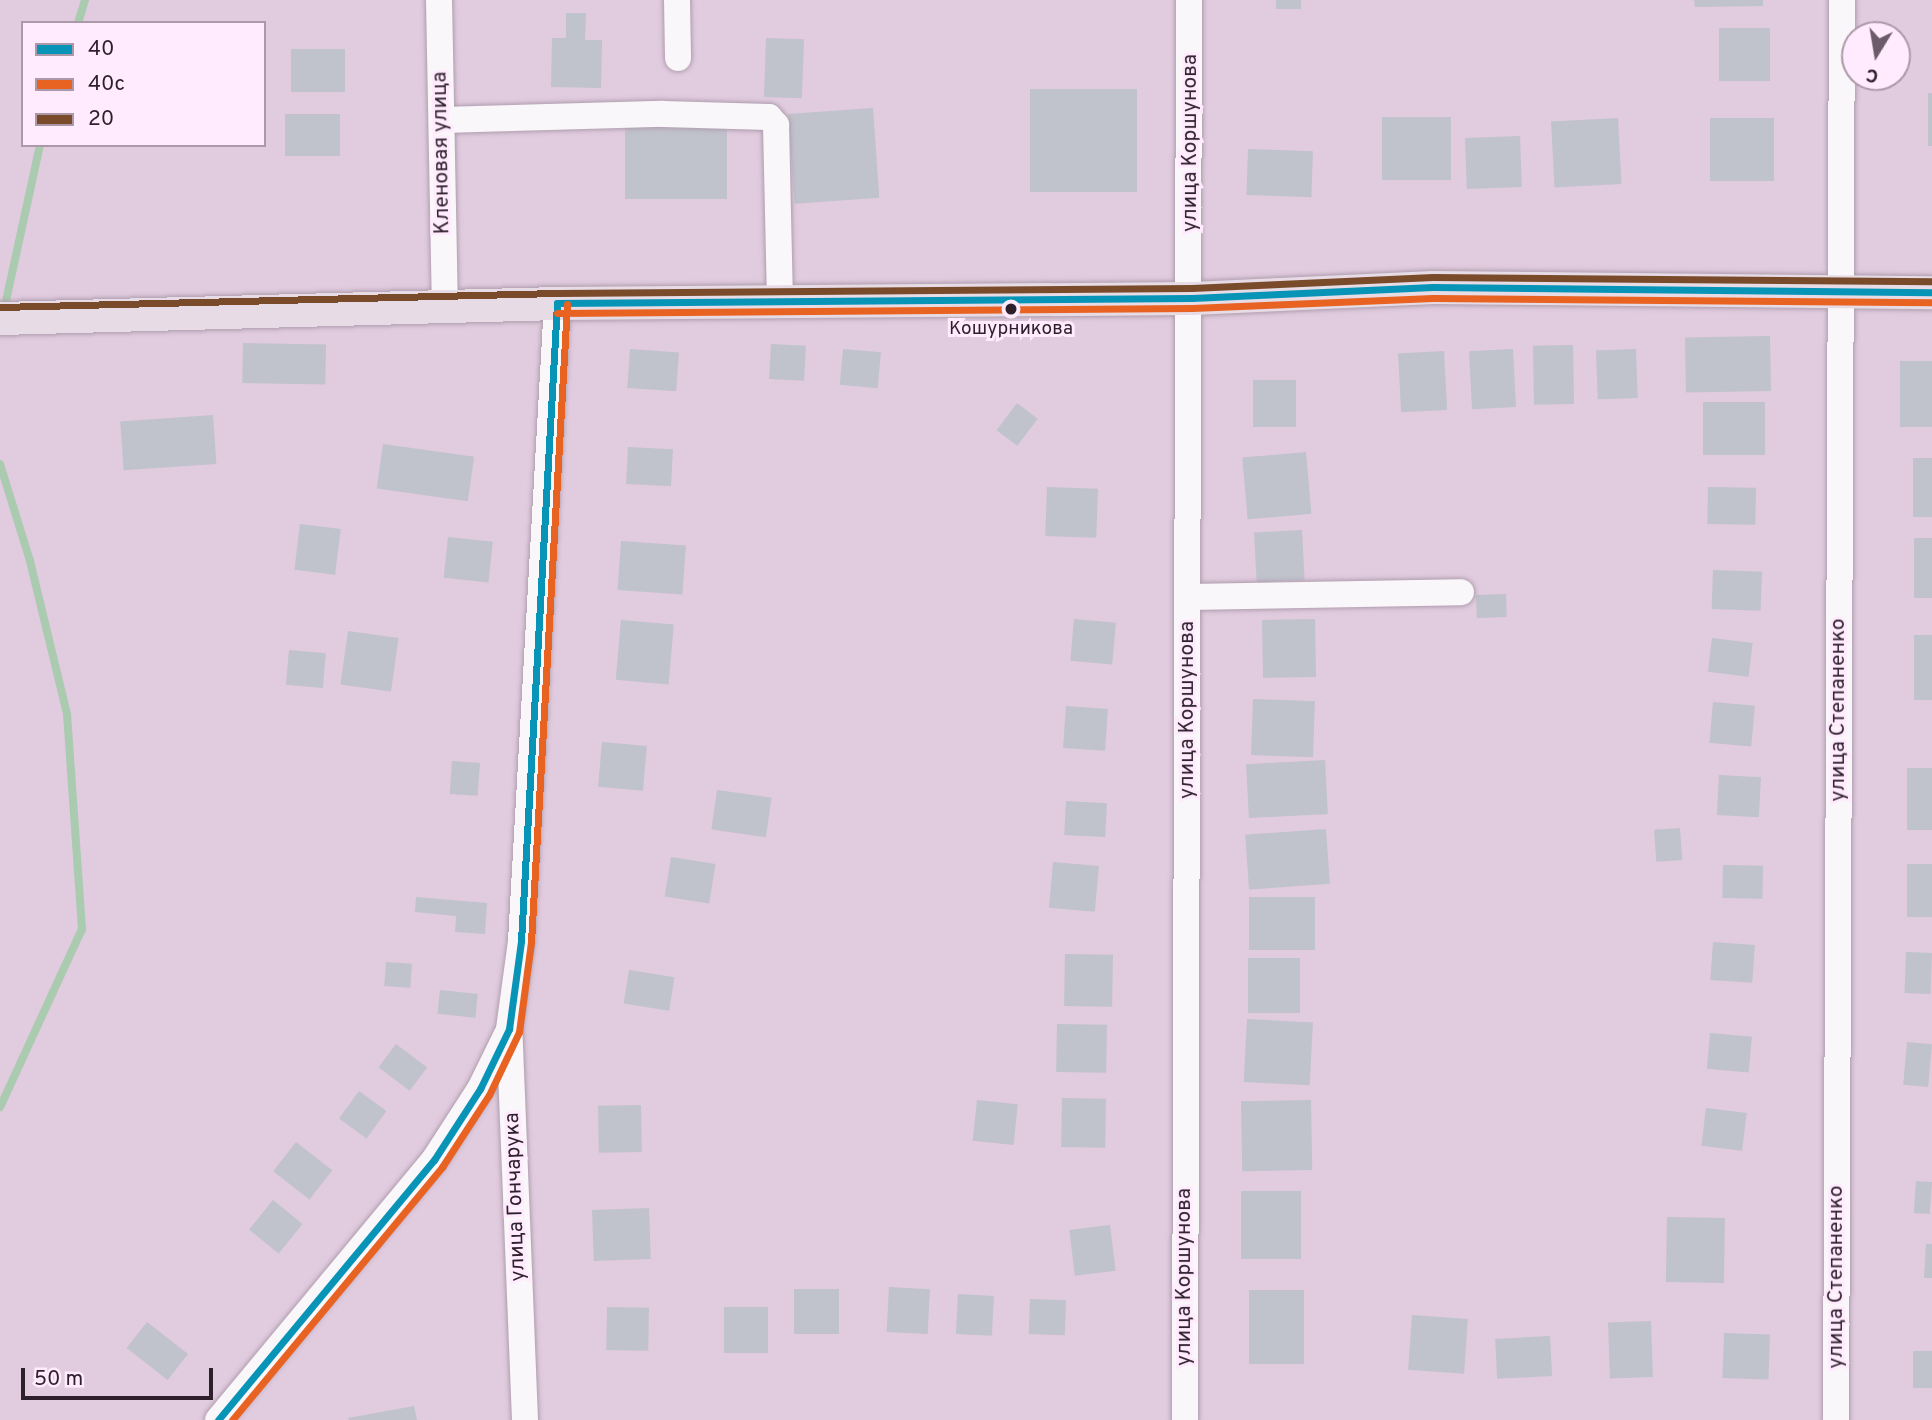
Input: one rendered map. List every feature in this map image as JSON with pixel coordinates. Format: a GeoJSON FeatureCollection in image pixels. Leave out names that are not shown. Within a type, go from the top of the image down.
{"type":"FeatureCollection","features":[{"type":"Feature","properties":{"kind":"main road"},"geometry":{"type":"LineString","coordinates":[[0,318],[557,303],[1192,298],[1433,287],[1932,292]]}},
{"type":"Feature","properties":{"kind":"street","name":"Кленовая улица"},"geometry":{"type":"LineString","coordinates":[[439,0],[445,306]]}},
{"type":"Feature","properties":{"kind":"street"},"geometry":{"type":"LineString","coordinates":[[677,0],[678,58]]}},
{"type":"Feature","properties":{"kind":"street","name":"улица Коршунова"},"geometry":{"type":"LineString","coordinates":[[1185,1420],[1188,597],[1192,298],[1189,0]]}},
{"type":"Feature","properties":{"kind":"street","name":"улица Степаненко"},"geometry":{"type":"LineString","coordinates":[[1836,1420],[1842,0]]}},
{"type":"Feature","properties":{"kind":"street"},"geometry":{"type":"LineString","coordinates":[[442,120],[663,114],[759,115],[776,125],[780,302]]}},
{"type":"Feature","properties":{"kind":"street","name":"улица Гончарука"},"geometry":{"type":"LineString","coordinates":[[525,1420],[509,1029],[521,941],[557,303]]}},
{"type":"Feature","properties":{"kind":"street"},"geometry":{"type":"LineString","coordinates":[[1188,597],[1461,592]]}},
{"type":"Feature","properties":{"kind":"street"},"geometry":{"type":"LineString","coordinates":[[218,1420],[433,1160],[480,1089],[509,1029]]}},
{"type":"Feature","properties":{"kind":"building"},"geometry":{"type":"Polygon","coordinates":[[[1276,0],[1301,0],[1301,9],[1276,9],[1276,0]]]}},
{"type":"Feature","properties":{"kind":"building"},"geometry":{"type":"Polygon","coordinates":[[[1694,0],[1763,0],[1763,6],[1695,7],[1694,0]]]}},
{"type":"Feature","properties":{"kind":"building"},"geometry":{"type":"Polygon","coordinates":[[[566,13],[586,13],[585,40],[602,40],[601,88],[551,87],[552,38],[566,38],[566,13]]]}},
{"type":"Feature","properties":{"kind":"building"},"geometry":{"type":"Polygon","coordinates":[[[1719,28],[1770,28],[1770,81],[1719,81],[1719,28]]]}},
{"type":"Feature","properties":{"kind":"building"},"geometry":{"type":"Polygon","coordinates":[[[766,38],[804,39],[802,98],[764,97],[766,38]]]}},
{"type":"Feature","properties":{"kind":"building"},"geometry":{"type":"Polygon","coordinates":[[[291,49],[345,49],[345,92],[291,92],[291,49]]]}},
{"type":"Feature","properties":{"kind":"building"},"geometry":{"type":"Polygon","coordinates":[[[1030,89],[1137,89],[1137,192],[1030,192],[1030,89]]]}},
{"type":"Feature","properties":{"kind":"building"},"geometry":{"type":"Polygon","coordinates":[[[1928,93],[1932,93],[1932,146],[1928,146],[1928,93]]]}},
{"type":"Feature","properties":{"kind":"building"},"geometry":{"type":"Polygon","coordinates":[[[873,108],[879,198],[794,204],[788,114],[873,108]]]}},
{"type":"Feature","properties":{"kind":"building"},"geometry":{"type":"Polygon","coordinates":[[[285,114],[340,114],[340,156],[285,156],[285,114]]]}},
{"type":"Feature","properties":{"kind":"building"},"geometry":{"type":"Polygon","coordinates":[[[1382,117],[1451,117],[1451,180],[1382,180],[1382,117]]]}},
{"type":"Feature","properties":{"kind":"building"},"geometry":{"type":"Polygon","coordinates":[[[1618,118],[1621,184],[1555,187],[1551,122],[1618,118]]]}},
{"type":"Feature","properties":{"kind":"building"},"geometry":{"type":"Polygon","coordinates":[[[1710,118],[1774,118],[1774,181],[1710,181],[1710,118]]]}},
{"type":"Feature","properties":{"kind":"building"},"geometry":{"type":"Polygon","coordinates":[[[625,124],[727,124],[727,199],[625,199],[625,124]]]}},
{"type":"Feature","properties":{"kind":"building"},"geometry":{"type":"Polygon","coordinates":[[[1520,136],[1522,187],[1467,189],[1465,138],[1520,136]]]}},
{"type":"Feature","properties":{"kind":"building"},"geometry":{"type":"Polygon","coordinates":[[[1248,149],[1313,151],[1311,197],[1246,195],[1248,149]]]}},
{"type":"Feature","properties":{"kind":"building"},"geometry":{"type":"Polygon","coordinates":[[[1770,336],[1771,391],[1686,392],[1685,337],[1770,336]]]}},
{"type":"Feature","properties":{"kind":"building"},"geometry":{"type":"Polygon","coordinates":[[[243,343],[326,344],[325,384],[242,383],[243,343]]]}},
{"type":"Feature","properties":{"kind":"building"},"geometry":{"type":"Polygon","coordinates":[[[771,344],[806,346],[804,381],[769,379],[771,344]]]}},
{"type":"Feature","properties":{"kind":"building"},"geometry":{"type":"Polygon","coordinates":[[[1573,345],[1574,404],[1534,405],[1533,346],[1573,345]]]}},
{"type":"Feature","properties":{"kind":"building"},"geometry":{"type":"Polygon","coordinates":[[[630,349],[679,352],[676,391],[627,388],[630,349]]]}},
{"type":"Feature","properties":{"kind":"building"},"geometry":{"type":"Polygon","coordinates":[[[843,349],[881,352],[878,388],[840,385],[843,349]]]}},
{"type":"Feature","properties":{"kind":"building"},"geometry":{"type":"Polygon","coordinates":[[[1513,349],[1516,407],[1472,409],[1469,351],[1513,349]]]}},
{"type":"Feature","properties":{"kind":"building"},"geometry":{"type":"Polygon","coordinates":[[[1636,349],[1638,398],[1598,399],[1596,350],[1636,349]]]}},
{"type":"Feature","properties":{"kind":"building"},"geometry":{"type":"Polygon","coordinates":[[[1444,351],[1447,410],[1401,412],[1398,353],[1444,351]]]}},
{"type":"Feature","properties":{"kind":"building"},"geometry":{"type":"Polygon","coordinates":[[[1900,361],[1932,361],[1932,427],[1900,427],[1900,361]]]}},
{"type":"Feature","properties":{"kind":"building"},"geometry":{"type":"Polygon","coordinates":[[[1253,380],[1296,380],[1296,427],[1253,427],[1253,380]]]}},
{"type":"Feature","properties":{"kind":"building"},"geometry":{"type":"Polygon","coordinates":[[[1703,402],[1765,402],[1765,455],[1703,455],[1703,402]]]}},
{"type":"Feature","properties":{"kind":"building"},"geometry":{"type":"Polygon","coordinates":[[[1017,403],[1038,419],[1017,446],[997,430],[1017,403]]]}},
{"type":"Feature","properties":{"kind":"building"},"geometry":{"type":"Polygon","coordinates":[[[213,415],[216,464],[124,470],[120,421],[213,415]]]}},
{"type":"Feature","properties":{"kind":"building"},"geometry":{"type":"Polygon","coordinates":[[[383,444],[474,457],[468,501],[377,489],[383,444]]]}},
{"type":"Feature","properties":{"kind":"building"},"geometry":{"type":"Polygon","coordinates":[[[628,447],[673,449],[671,486],[626,484],[628,447]]]}},
{"type":"Feature","properties":{"kind":"building"},"geometry":{"type":"Polygon","coordinates":[[[1306,452],[1311,514],[1248,519],[1242,458],[1306,452]]]}},
{"type":"Feature","properties":{"kind":"building"},"geometry":{"type":"Polygon","coordinates":[[[1913,458],[1932,458],[1932,517],[1913,517],[1913,458]]]}},
{"type":"Feature","properties":{"kind":"building"},"geometry":{"type":"Polygon","coordinates":[[[1047,487],[1098,489],[1096,538],[1045,536],[1047,487]]]}},
{"type":"Feature","properties":{"kind":"building"},"geometry":{"type":"Polygon","coordinates":[[[1708,487],[1756,488],[1755,525],[1707,524],[1708,487]]]}},
{"type":"Feature","properties":{"kind":"building"},"geometry":{"type":"Polygon","coordinates":[[[300,524],[341,529],[335,575],[294,570],[300,524]]]}},
{"type":"Feature","properties":{"kind":"building"},"geometry":{"type":"Polygon","coordinates":[[[1302,530],[1305,580],[1257,582],[1254,533],[1302,530]]]}},
{"type":"Feature","properties":{"kind":"building"},"geometry":{"type":"Polygon","coordinates":[[[448,537],[493,542],[488,582],[444,578],[448,537]]]}},
{"type":"Feature","properties":{"kind":"building"},"geometry":{"type":"Polygon","coordinates":[[[1914,538],[1932,538],[1932,598],[1914,598],[1914,538]]]}},
{"type":"Feature","properties":{"kind":"building"},"geometry":{"type":"Polygon","coordinates":[[[621,541],[686,546],[682,594],[618,590],[621,541]]]}},
{"type":"Feature","properties":{"kind":"building"},"geometry":{"type":"Polygon","coordinates":[[[1713,570],[1762,572],[1761,611],[1712,609],[1713,570]]]}},
{"type":"Feature","properties":{"kind":"building"},"geometry":{"type":"Polygon","coordinates":[[[1506,594],[1507,617],[1477,618],[1476,595],[1506,594]]]}},
{"type":"Feature","properties":{"kind":"building"},"geometry":{"type":"Polygon","coordinates":[[[1074,619],[1116,623],[1112,665],[1070,661],[1074,619]]]}},
{"type":"Feature","properties":{"kind":"building"},"geometry":{"type":"Polygon","coordinates":[[[1315,619],[1316,677],[1263,678],[1262,620],[1315,619]]]}},
{"type":"Feature","properties":{"kind":"building"},"geometry":{"type":"Polygon","coordinates":[[[621,620],[674,625],[669,684],[616,680],[621,620]]]}},
{"type":"Feature","properties":{"kind":"building"},"geometry":{"type":"Polygon","coordinates":[[[348,631],[399,638],[391,692],[340,684],[348,631]]]}},
{"type":"Feature","properties":{"kind":"building"},"geometry":{"type":"Polygon","coordinates":[[[1914,635],[1932,635],[1932,700],[1914,700],[1914,635]]]}},
{"type":"Feature","properties":{"kind":"building"},"geometry":{"type":"Polygon","coordinates":[[[1712,638],[1753,643],[1749,677],[1708,672],[1712,638]]]}},
{"type":"Feature","properties":{"kind":"building"},"geometry":{"type":"Polygon","coordinates":[[[289,650],[326,653],[323,688],[286,685],[289,650]]]}},
{"type":"Feature","properties":{"kind":"building"},"geometry":{"type":"Polygon","coordinates":[[[1253,699],[1315,701],[1313,757],[1251,755],[1253,699]]]}},
{"type":"Feature","properties":{"kind":"building"},"geometry":{"type":"Polygon","coordinates":[[[1713,702],[1755,706],[1751,747],[1709,743],[1713,702]]]}},
{"type":"Feature","properties":{"kind":"building"},"geometry":{"type":"Polygon","coordinates":[[[1066,706],[1108,709],[1105,751],[1063,748],[1066,706]]]}},
{"type":"Feature","properties":{"kind":"building"},"geometry":{"type":"Polygon","coordinates":[[[602,742],[647,746],[643,791],[598,787],[602,742]]]}},
{"type":"Feature","properties":{"kind":"building"},"geometry":{"type":"Polygon","coordinates":[[[1325,760],[1328,814],[1249,818],[1246,764],[1325,760]]]}},
{"type":"Feature","properties":{"kind":"building"},"geometry":{"type":"Polygon","coordinates":[[[452,761],[480,763],[478,796],[450,794],[452,761]]]}},
{"type":"Feature","properties":{"kind":"building"},"geometry":{"type":"Polygon","coordinates":[[[1907,768],[1932,768],[1932,830],[1907,830],[1907,768]]]}},
{"type":"Feature","properties":{"kind":"building"},"geometry":{"type":"Polygon","coordinates":[[[1719,775],[1761,777],[1759,817],[1717,815],[1719,775]]]}},
{"type":"Feature","properties":{"kind":"building"},"geometry":{"type":"Polygon","coordinates":[[[717,790],[771,798],[766,837],[711,830],[717,790]]]}},
{"type":"Feature","properties":{"kind":"building"},"geometry":{"type":"Polygon","coordinates":[[[1066,801],[1107,803],[1105,837],[1064,835],[1066,801]]]}},
{"type":"Feature","properties":{"kind":"building"},"geometry":{"type":"Polygon","coordinates":[[[1680,828],[1682,860],[1656,862],[1654,830],[1680,828]]]}},
{"type":"Feature","properties":{"kind":"building"},"geometry":{"type":"Polygon","coordinates":[[[1326,829],[1330,884],[1249,890],[1245,835],[1326,829]]]}},
{"type":"Feature","properties":{"kind":"building"},"geometry":{"type":"Polygon","coordinates":[[[671,857],[715,864],[709,904],[665,897],[671,857]]]}},
{"type":"Feature","properties":{"kind":"building"},"geometry":{"type":"Polygon","coordinates":[[[1053,862],[1099,866],[1095,912],[1049,908],[1053,862]]]}},
{"type":"Feature","properties":{"kind":"building"},"geometry":{"type":"Polygon","coordinates":[[[1907,864],[1932,864],[1932,917],[1907,917],[1907,864]]]}},
{"type":"Feature","properties":{"kind":"building"},"geometry":{"type":"Polygon","coordinates":[[[1723,865],[1763,866],[1762,899],[1722,898],[1723,865]]]}},
{"type":"Feature","properties":{"kind":"building"},"geometry":{"type":"Polygon","coordinates":[[[416,897],[487,903],[485,934],[455,932],[456,916],[415,912],[416,897]]]}},
{"type":"Feature","properties":{"kind":"building"},"geometry":{"type":"Polygon","coordinates":[[[1249,897],[1315,897],[1315,950],[1249,950],[1249,897]]]}},
{"type":"Feature","properties":{"kind":"building"},"geometry":{"type":"Polygon","coordinates":[[[1713,942],[1755,945],[1752,983],[1710,980],[1713,942]]]}},
{"type":"Feature","properties":{"kind":"building"},"geometry":{"type":"Polygon","coordinates":[[[1906,952],[1932,953],[1931,994],[1905,993],[1906,952]]]}},
{"type":"Feature","properties":{"kind":"building"},"geometry":{"type":"Polygon","coordinates":[[[1065,954],[1113,955],[1112,1007],[1064,1006],[1065,954]]]}},
{"type":"Feature","properties":{"kind":"building"},"geometry":{"type":"Polygon","coordinates":[[[1248,958],[1300,958],[1300,1013],[1248,1013],[1248,958]]]}},
{"type":"Feature","properties":{"kind":"building"},"geometry":{"type":"Polygon","coordinates":[[[386,962],[412,964],[410,988],[384,986],[386,962]]]}},
{"type":"Feature","properties":{"kind":"building"},"geometry":{"type":"Polygon","coordinates":[[[629,970],[674,977],[669,1011],[624,1004],[629,970]]]}},
{"type":"Feature","properties":{"kind":"building"},"geometry":{"type":"Polygon","coordinates":[[[440,990],[478,994],[475,1018],[437,1014],[440,990]]]}},
{"type":"Feature","properties":{"kind":"building"},"geometry":{"type":"Polygon","coordinates":[[[1247,1019],[1313,1022],[1310,1085],[1244,1082],[1247,1019]]]}},
{"type":"Feature","properties":{"kind":"building"},"geometry":{"type":"Polygon","coordinates":[[[1057,1024],[1107,1025],[1106,1073],[1056,1072],[1057,1024]]]}},
{"type":"Feature","properties":{"kind":"building"},"geometry":{"type":"Polygon","coordinates":[[[1710,1033],[1752,1037],[1749,1073],[1707,1069],[1710,1033]]]}},
{"type":"Feature","properties":{"kind":"building"},"geometry":{"type":"Polygon","coordinates":[[[1907,1042],[1932,1044],[1928,1087],[1903,1085],[1907,1042]]]}},
{"type":"Feature","properties":{"kind":"building"},"geometry":{"type":"Polygon","coordinates":[[[396,1044],[427,1067],[410,1091],[379,1067],[396,1044]]]}},
{"type":"Feature","properties":{"kind":"building"},"geometry":{"type":"Polygon","coordinates":[[[359,1091],[387,1111],[367,1138],[339,1119],[359,1091]]]}},
{"type":"Feature","properties":{"kind":"building"},"geometry":{"type":"Polygon","coordinates":[[[1062,1098],[1106,1099],[1105,1148],[1061,1147],[1062,1098]]]}},
{"type":"Feature","properties":{"kind":"building"},"geometry":{"type":"Polygon","coordinates":[[[977,1100],[1018,1104],[1013,1145],[973,1141],[977,1100]]]}},
{"type":"Feature","properties":{"kind":"building"},"geometry":{"type":"Polygon","coordinates":[[[1311,1100],[1312,1170],[1242,1171],[1241,1101],[1311,1100]]]}},
{"type":"Feature","properties":{"kind":"building"},"geometry":{"type":"Polygon","coordinates":[[[641,1105],[642,1152],[599,1153],[598,1106],[641,1105]]]}},
{"type":"Feature","properties":{"kind":"building"},"geometry":{"type":"Polygon","coordinates":[[[1706,1108],[1747,1113],[1742,1151],[1701,1146],[1706,1108]]]}},
{"type":"Feature","properties":{"kind":"building"},"geometry":{"type":"Polygon","coordinates":[[[296,1142],[332,1170],[309,1199],[273,1171],[296,1142]]]}},
{"type":"Feature","properties":{"kind":"building"},"geometry":{"type":"Polygon","coordinates":[[[1916,1181],[1932,1182],[1930,1214],[1914,1213],[1916,1181]]]}},
{"type":"Feature","properties":{"kind":"building"},"geometry":{"type":"Polygon","coordinates":[[[1241,1191],[1301,1191],[1301,1259],[1241,1259],[1241,1191]]]}},
{"type":"Feature","properties":{"kind":"building"},"geometry":{"type":"Polygon","coordinates":[[[273,1200],[303,1224],[279,1253],[249,1230],[273,1200]]]}},
{"type":"Feature","properties":{"kind":"building"},"geometry":{"type":"Polygon","coordinates":[[[649,1208],[651,1259],[594,1261],[592,1210],[649,1208]]]}},
{"type":"Feature","properties":{"kind":"building"},"geometry":{"type":"Polygon","coordinates":[[[1667,1217],[1725,1218],[1724,1283],[1666,1282],[1667,1217]]]}},
{"type":"Feature","properties":{"kind":"building"},"geometry":{"type":"Polygon","coordinates":[[[1110,1225],[1116,1271],[1075,1276],[1069,1230],[1110,1225]]]}},
{"type":"Feature","properties":{"kind":"building"},"geometry":{"type":"Polygon","coordinates":[[[1926,1244],[1932,1244],[1932,1278],[1924,1278],[1926,1244]]]}},
{"type":"Feature","properties":{"kind":"building"},"geometry":{"type":"Polygon","coordinates":[[[889,1287],[930,1289],[928,1334],[887,1332],[889,1287]]]}},
{"type":"Feature","properties":{"kind":"building"},"geometry":{"type":"Polygon","coordinates":[[[794,1289],[839,1289],[839,1334],[794,1334],[794,1289]]]}},
{"type":"Feature","properties":{"kind":"building"},"geometry":{"type":"Polygon","coordinates":[[[1249,1290],[1304,1290],[1304,1364],[1249,1364],[1249,1290]]]}},
{"type":"Feature","properties":{"kind":"building"},"geometry":{"type":"Polygon","coordinates":[[[958,1294],[994,1296],[992,1336],[956,1334],[958,1294]]]}},
{"type":"Feature","properties":{"kind":"building"},"geometry":{"type":"Polygon","coordinates":[[[1030,1299],[1066,1300],[1065,1335],[1029,1334],[1030,1299]]]}},
{"type":"Feature","properties":{"kind":"building"},"geometry":{"type":"Polygon","coordinates":[[[607,1307],[649,1308],[648,1351],[606,1350],[607,1307]]]}},
{"type":"Feature","properties":{"kind":"building"},"geometry":{"type":"Polygon","coordinates":[[[724,1307],[768,1307],[768,1353],[724,1353],[724,1307]]]}},
{"type":"Feature","properties":{"kind":"building"},"geometry":{"type":"Polygon","coordinates":[[[1412,1315],[1468,1319],[1464,1374],[1408,1370],[1412,1315]]]}},
{"type":"Feature","properties":{"kind":"building"},"geometry":{"type":"Polygon","coordinates":[[[1651,1321],[1653,1377],[1610,1378],[1608,1323],[1651,1321]]]}},
{"type":"Feature","properties":{"kind":"building"},"geometry":{"type":"Polygon","coordinates":[[[147,1322],[188,1354],[168,1380],[127,1348],[147,1322]]]}},
{"type":"Feature","properties":{"kind":"building"},"geometry":{"type":"Polygon","coordinates":[[[1724,1333],[1770,1335],[1768,1380],[1722,1378],[1724,1333]]]}},
{"type":"Feature","properties":{"kind":"building"},"geometry":{"type":"Polygon","coordinates":[[[1550,1336],[1552,1376],[1497,1379],[1495,1339],[1550,1336]]]}},
{"type":"Feature","properties":{"kind":"building"},"geometry":{"type":"Polygon","coordinates":[[[1913,1351],[1932,1351],[1932,1388],[1913,1388],[1913,1351]]]}},
{"type":"Feature","properties":{"kind":"building"},"geometry":{"type":"Polygon","coordinates":[[[414,1406],[417,1420],[348,1418],[414,1406]]]}},
{"type":"Feature","properties":{"kind":"waterway"},"geometry":{"type":"LineString","coordinates":[[79,21],[85,0]]}},
{"type":"Feature","properties":{"kind":"waterway"},"geometry":{"type":"LineString","coordinates":[[4,310],[40,147]]}},
{"type":"Feature","properties":{"kind":"waterway"},"geometry":{"type":"LineString","coordinates":[[0,464],[30,561],[67,714],[82,929],[0,1107]]}},
{"type":"Feature","properties":{"kind":"transit line","name":"20"},"geometry":{"type":"LineString","coordinates":[[0,307],[557,293],[1192,288],[1433,277],[1932,281]]}},
{"type":"Feature","properties":{"kind":"transit line","name":"40"},"geometry":{"type":"LineString","coordinates":[[557,303],[1192,298],[1433,287],[1932,292]]}},
{"type":"Feature","properties":{"kind":"transit line","name":"40с"},"geometry":{"type":"LineString","coordinates":[[557,313],[1192,308],[1433,298],[1932,302]]}},
{"type":"Feature","properties":{"kind":"transit line","name":"40"},"geometry":{"type":"LineString","coordinates":[[218,1420],[434,1160],[480,1089],[509,1029],[521,941],[557,303]]}},
{"type":"Feature","properties":{"kind":"transit line","name":"40с"},"geometry":{"type":"LineString","coordinates":[[232,1420],[442,1167],[489,1095],[519,1032],[531,942],[567,304]]}},
{"type":"Feature","properties":{"kind":"place","name":"Кошурникова"},"geometry":{"type":"Point","coordinates":[1011,309]}}]}
